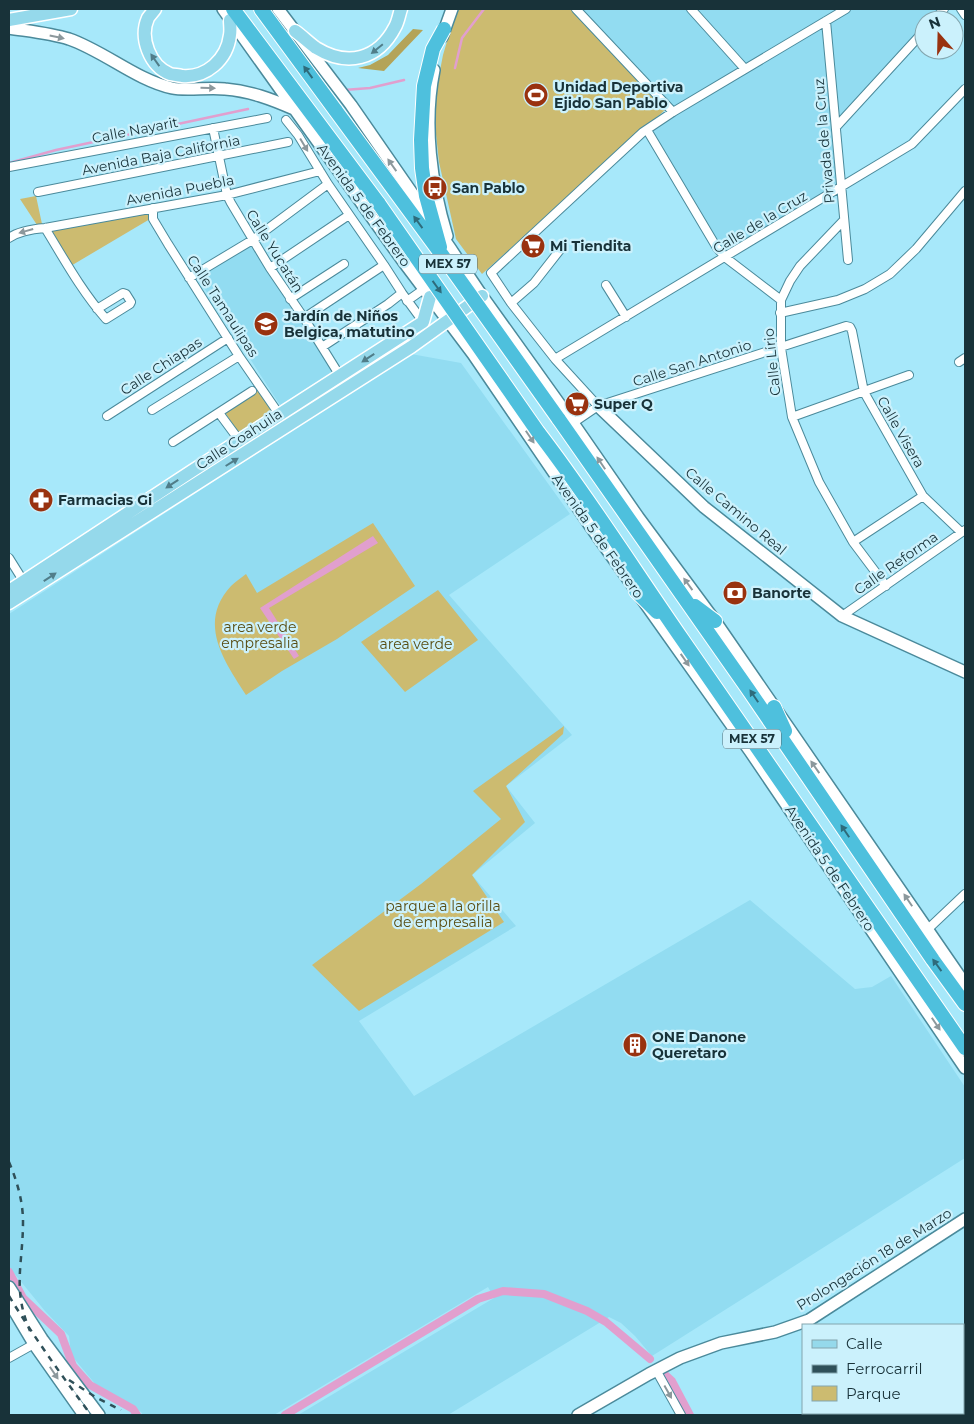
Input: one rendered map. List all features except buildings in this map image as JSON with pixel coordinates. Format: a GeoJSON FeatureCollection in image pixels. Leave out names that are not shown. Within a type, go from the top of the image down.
{"type":"FeatureCollection","features":[{"type":"Feature","properties":{"kind":"highway","name":"MEX 57"},"geometry":{"type":"LineString","coordinates":[[261,9],[336,111],[446,251],[558,418],[801,765],[965,1004]]}},
{"type":"Feature","properties":{"kind":"highway","name":"Avenida 5 de Febrero"},"geometry":{"type":"LineString","coordinates":[[232,14],[379,204],[623,550],[965,1048]]}},
{"type":"Feature","properties":{"kind":"highway"},"geometry":{"type":"LineString","coordinates":[[444,29],[432,49],[424,86],[421,140],[426,196],[446,251]]}},
{"type":"Feature","properties":{"kind":"highway"},"geometry":{"type":"LineString","coordinates":[[636,591],[681,637]]}},
{"type":"Feature","properties":{"kind":"highway"},"geometry":{"type":"LineString","coordinates":[[683,596],[714,621]]}},
{"type":"Feature","properties":{"kind":"highway"},"geometry":{"type":"LineString","coordinates":[[774,707],[801,765]]}},
{"type":"Feature","properties":{"kind":"highway"},"geometry":{"type":"LineString","coordinates":[[771,766],[799,823]]}},
{"type":"Feature","properties":{"kind":"main road"},"geometry":{"type":"LineString","coordinates":[[9,20],[71,9]]}},
{"type":"Feature","properties":{"kind":"main road"},"geometry":{"type":"LineString","coordinates":[[155,9],[148,19],[144,34],[148,49],[157,65],[171,74],[192,77],[210,70],[221,58],[230,36],[232,14]]}},
{"type":"Feature","properties":{"kind":"main road","name":"Avenida 5 de Febrero"},"geometry":{"type":"LineString","coordinates":[[223,9],[232,14],[296,110],[473,354],[636,591],[750,751],[965,1068]]}},
{"type":"Feature","properties":{"kind":"main road"},"geometry":{"type":"LineString","coordinates":[[278,9],[351,105],[446,251],[482,296],[714,621],[965,984]]}},
{"type":"Feature","properties":{"kind":"main road"},"geometry":{"type":"LineString","coordinates":[[295,31],[316,48],[336,58],[354,59],[370,55],[385,43],[396,26],[401,9]]}},
{"type":"Feature","properties":{"kind":"main road"},"geometry":{"type":"LineString","coordinates":[[444,29],[452,9]]}},
{"type":"Feature","properties":{"kind":"main road"},"geometry":{"type":"LineString","coordinates":[[9,28],[69,39],[147,79],[173,88],[225,88],[249,92],[267,97],[296,110]]}},
{"type":"Feature","properties":{"kind":"main road"},"geometry":{"type":"LineString","coordinates":[[423,322],[427,293]]}},
{"type":"Feature","properties":{"kind":"main road","name":"Calle Coahuila"},"geometry":{"type":"LineString","coordinates":[[9,603],[431,333],[482,296]]}},
{"type":"Feature","properties":{"kind":"main road","name":"Calle Coahuila"},"geometry":{"type":"LineString","coordinates":[[9,591],[423,322]]}},
{"type":"Feature","properties":{"kind":"main road","name":"Calle Camino Real"},"geometry":{"type":"LineString","coordinates":[[598,406],[704,507],[842,616],[965,672]]}},
{"type":"Feature","properties":{"kind":"main road","name":"Prolongación 18 de Marzo"},"geometry":{"type":"LineString","coordinates":[[578,1415],[680,1358],[721,1343],[775,1332],[809,1320],[965,1219]]}},
{"type":"Feature","properties":{"kind":"main road"},"geometry":{"type":"LineString","coordinates":[[9,1287],[42,1339],[99,1415]]}},
{"type":"Feature","properties":{"kind":"main road"},"geometry":{"type":"LineString","coordinates":[[9,1302],[34,1344],[84,1415]]}},
{"type":"Feature","properties":{"kind":"street"},"geometry":{"type":"LineString","coordinates":[[576,9],[637,76],[673,112]]}},
{"type":"Feature","properties":{"kind":"street"},"geometry":{"type":"LineString","coordinates":[[691,9],[745,69]]}},
{"type":"Feature","properties":{"kind":"street"},"geometry":{"type":"LineString","coordinates":[[844,220],[800,266],[781,300],[726,258],[717,248],[647,130],[673,112],[826,20],[833,12],[846,9]]}},
{"type":"Feature","properties":{"kind":"street"},"geometry":{"type":"LineString","coordinates":[[961,9],[965,14]]}},
{"type":"Feature","properties":{"kind":"street","name":"Privada de la Cruz"},"geometry":{"type":"LineString","coordinates":[[826,20],[848,260]]}},
{"type":"Feature","properties":{"kind":"street"},"geometry":{"type":"LineString","coordinates":[[836,128],[914,42]]}},
{"type":"Feature","properties":{"kind":"street","name":"Calle de la Cruz"},"geometry":{"type":"LineString","coordinates":[[555,359],[726,258],[912,144],[965,89]]}},
{"type":"Feature","properties":{"kind":"street","name":"Calle Nayarit"},"geometry":{"type":"LineString","coordinates":[[9,167],[267,118]]}},
{"type":"Feature","properties":{"kind":"street"},"geometry":{"type":"LineString","coordinates":[[286,120],[431,333]]}},
{"type":"Feature","properties":{"kind":"street","name":"Calle Yucatán"},"geometry":{"type":"LineString","coordinates":[[213,128],[228,195],[270,268],[340,376]]}},
{"type":"Feature","properties":{"kind":"street","name":"Calle Camino Real"},"geometry":{"type":"LineString","coordinates":[[598,406],[555,359],[490,273],[647,130]]}},
{"type":"Feature","properties":{"kind":"street","name":"Avenida Baja California"},"geometry":{"type":"LineString","coordinates":[[38,192],[288,142]]}},
{"type":"Feature","properties":{"kind":"street","name":"Avenida Puebla"},"geometry":{"type":"LineString","coordinates":[[9,238],[32,229],[228,195],[320,171]]}},
{"type":"Feature","properties":{"kind":"street"},"geometry":{"type":"LineString","coordinates":[[189,278],[254,239],[328,184]]}},
{"type":"Feature","properties":{"kind":"street"},"geometry":{"type":"LineString","coordinates":[[780,314],[838,300],[865,289],[890,274],[916,249],[965,191]]}},
{"type":"Feature","properties":{"kind":"street","name":"Calle Tamaulipas"},"geometry":{"type":"LineString","coordinates":[[153,208],[153,218],[189,278],[239,356],[280,414]]}},
{"type":"Feature","properties":{"kind":"street"},"geometry":{"type":"LineString","coordinates":[[270,268],[349,215]]}},
{"type":"Feature","properties":{"kind":"street"},"geometry":{"type":"LineString","coordinates":[[45,228],[86,294],[97,309],[107,319],[131,303],[125,293],[122,293],[97,309]]}},
{"type":"Feature","properties":{"kind":"street"},"geometry":{"type":"LineString","coordinates":[[511,303],[534,283],[563,246]]}},
{"type":"Feature","properties":{"kind":"street"},"geometry":{"type":"LineString","coordinates":[[290,299],[344,264]]}},
{"type":"Feature","properties":{"kind":"street"},"geometry":{"type":"LineString","coordinates":[[304,318],[384,265]]}},
{"type":"Feature","properties":{"kind":"street"},"geometry":{"type":"LineString","coordinates":[[606,285],[626,317]]}},
{"type":"Feature","properties":{"kind":"street"},"geometry":{"type":"LineString","coordinates":[[322,347],[402,293]]}},
{"type":"Feature","properties":{"kind":"street"},"geometry":{"type":"LineString","coordinates":[[407,300],[427,293]]}},
{"type":"Feature","properties":{"kind":"street","name":"Calle Lirio"},"geometry":{"type":"LineString","coordinates":[[781,300],[781,348],[792,417],[819,482],[853,542],[886,586]]}},
{"type":"Feature","properties":{"kind":"street","name":"Calle San Antonio"},"geometry":{"type":"LineString","coordinates":[[573,422],[598,406],[846,326],[850,327]]}},
{"type":"Feature","properties":{"kind":"street","name":"Calle Visera"},"geometry":{"type":"LineString","coordinates":[[850,327],[864,392],[923,496],[963,531]]}},
{"type":"Feature","properties":{"kind":"street","name":"Calle Chiapas"},"geometry":{"type":"LineString","coordinates":[[107,416],[228,338]]}},
{"type":"Feature","properties":{"kind":"street"},"geometry":{"type":"LineString","coordinates":[[152,410],[239,356]]}},
{"type":"Feature","properties":{"kind":"street"},"geometry":{"type":"LineString","coordinates":[[792,417],[909,375]]}},
{"type":"Feature","properties":{"kind":"street"},"geometry":{"type":"LineString","coordinates":[[173,442],[252,391]]}},
{"type":"Feature","properties":{"kind":"street"},"geometry":{"type":"LineString","coordinates":[[219,413],[239,440]]}},
{"type":"Feature","properties":{"kind":"street"},"geometry":{"type":"LineString","coordinates":[[853,542],[923,496]]}},
{"type":"Feature","properties":{"kind":"street","name":"Calle Reforma"},"geometry":{"type":"LineString","coordinates":[[842,616],[963,531]]}},
{"type":"Feature","properties":{"kind":"street"},"geometry":{"type":"LineString","coordinates":[[9,558],[24,582]]}},
{"type":"Feature","properties":{"kind":"street"},"geometry":{"type":"LineString","coordinates":[[928,929],[965,894]]}},
{"type":"Feature","properties":{"kind":"street"},"geometry":{"type":"LineString","coordinates":[[9,1358],[34,1344]]}},
{"type":"Feature","properties":{"kind":"street"},"geometry":{"type":"LineString","coordinates":[[656,1370],[679,1415]]}},
{"type":"Feature","properties":{"kind":"shaded area"},"geometry":{"type":"Polygon","coordinates":[[[576,9],[944,9],[914,10],[914,42],[836,127],[841,188],[726,258],[647,130],[672,112],[576,9]]]}},
{"type":"Feature","properties":{"kind":"shaded area"},"geometry":{"type":"Polygon","coordinates":[[[413,29],[423,30],[384,71],[358,68],[370,65],[388,55],[413,29]]]}},
{"type":"Feature","properties":{"kind":"shaded area","name":"Jardín de Niños Belgica, matutino"},"geometry":{"type":"Polygon","coordinates":[[[253,242],[334,371],[280,405],[197,277],[253,242]]]}},
{"type":"Feature","properties":{"kind":"shaded area"},"geometry":{"type":"Polygon","coordinates":[[[411,354],[461,363],[570,514],[449,595],[572,735],[506,786],[535,823],[472,875],[516,926],[359,1021],[414,1096],[750,900],[855,989],[872,987],[891,976],[965,1087],[965,1158],[652,1356],[621,1323],[609,1317],[448,1415],[298,1415],[494,1298],[488,1287],[274,1415],[143,1415],[97,1386],[71,1355],[69,1336],[45,1311],[9,1267],[9,614],[411,354]]]}},
{"type":"Feature","properties":{"kind":"shaded area"},"geometry":{"type":"Polygon","coordinates":[[[373,536],[378,543],[269,608],[299,656],[294,659],[260,608],[373,536]]]}},
{"type":"Feature","properties":{"kind":"green space"},"geometry":{"type":"Polygon","coordinates":[[[459,9],[580,9],[665,110],[482,274],[456,239],[439,162],[434,116],[436,91],[443,55],[459,9]]]}},
{"type":"Feature","properties":{"kind":"green space"},"geometry":{"type":"Polygon","coordinates":[[[36,196],[42,224],[37,225],[20,199],[36,196]]]}},
{"type":"Feature","properties":{"kind":"green space"},"geometry":{"type":"Polygon","coordinates":[[[146,211],[150,219],[69,267],[46,231],[146,211]]]}},
{"type":"Feature","properties":{"kind":"green space"},"geometry":{"type":"Polygon","coordinates":[[[258,389],[273,410],[238,432],[224,411],[258,389]]]}},
{"type":"Feature","properties":{"kind":"green space","name":"area verde empresalia"},"geometry":{"type":"Polygon","coordinates":[[[373,523],[415,586],[337,639],[282,671],[246,695],[223,655],[217,642],[215,628],[216,614],[221,600],[231,586],[246,574],[257,593],[373,523]]]}},
{"type":"Feature","properties":{"kind":"green space","name":"area verde"},"geometry":{"type":"Polygon","coordinates":[[[438,590],[478,640],[405,692],[361,642],[438,590]]]}},
{"type":"Feature","properties":{"kind":"green space","name":"parque a la orilla de empresalia"},"geometry":{"type":"Polygon","coordinates":[[[564,726],[563,734],[506,786],[525,822],[472,875],[504,922],[359,1011],[312,965],[421,884],[501,819],[473,791],[564,726]]]}},
{"type":"Feature","properties":{"kind":"waterway"},"geometry":{"type":"LineString","coordinates":[[455,68],[462,38],[484,9]]}},
{"type":"Feature","properties":{"kind":"waterway"},"geometry":{"type":"LineString","coordinates":[[344,90],[370,88],[404,80]]}},
{"type":"Feature","properties":{"kind":"waterway"},"geometry":{"type":"LineString","coordinates":[[9,163],[56,150],[248,109]]}},
{"type":"Feature","properties":{"kind":"waterway"},"geometry":{"type":"LineString","coordinates":[[9,1272],[23,1298],[61,1334],[73,1366],[90,1385],[133,1409],[137,1415]]}},
{"type":"Feature","properties":{"kind":"waterway"},"geometry":{"type":"LineString","coordinates":[[285,1415],[478,1299],[503,1291],[544,1294],[587,1311],[606,1322],[650,1359]]}},
{"type":"Feature","properties":{"kind":"waterway"},"geometry":{"type":"LineString","coordinates":[[661,1371],[672,1381],[690,1415]]}},
{"type":"Feature","properties":{"kind":"railway"},"geometry":{"type":"LineString","coordinates":[[9,1162],[22,1206],[23,1237],[20,1289],[21,1302],[30,1331]]}},
{"type":"Feature","properties":{"kind":"railway"},"geometry":{"type":"LineString","coordinates":[[9,1296],[91,1415]]}},
{"type":"Feature","properties":{"kind":"railway"},"geometry":{"type":"LineString","coordinates":[[69,1380],[97,1398],[121,1410]]}},
{"type":"Feature","properties":{"kind":"place","name":"Unidad Deportiva Ejido San Pablo"},"geometry":{"type":"Point","coordinates":[536,95]}},
{"type":"Feature","properties":{"kind":"place","name":"San Pablo"},"geometry":{"type":"Point","coordinates":[435,188]}},
{"type":"Feature","properties":{"kind":"place","name":"Mi Tiendita"},"geometry":{"type":"Point","coordinates":[533,246]}},
{"type":"Feature","properties":{"kind":"place","name":"Jardín de Niños Belgica, matutino"},"geometry":{"type":"Point","coordinates":[266,324]}},
{"type":"Feature","properties":{"kind":"place","name":"Super Q"},"geometry":{"type":"Point","coordinates":[577,404]}},
{"type":"Feature","properties":{"kind":"place","name":"Farmacias Gi"},"geometry":{"type":"Point","coordinates":[41,500]}},
{"type":"Feature","properties":{"kind":"place","name":"Banorte"},"geometry":{"type":"Point","coordinates":[735,593]}},
{"type":"Feature","properties":{"kind":"place","name":"ONE Danone Queretaro"},"geometry":{"type":"Point","coordinates":[635,1045]}}]}
